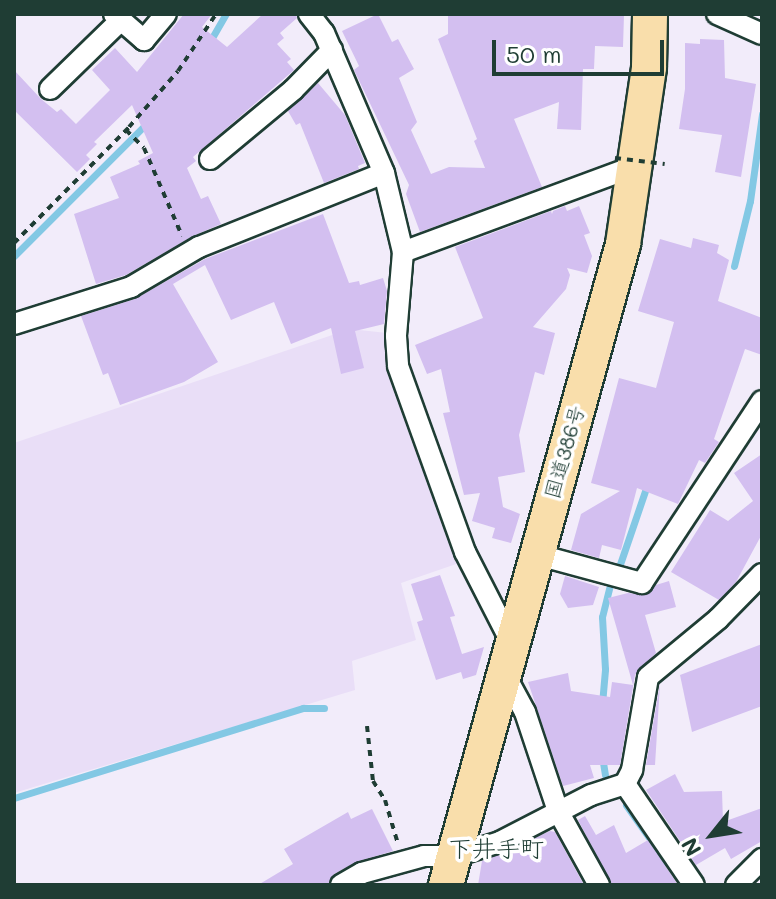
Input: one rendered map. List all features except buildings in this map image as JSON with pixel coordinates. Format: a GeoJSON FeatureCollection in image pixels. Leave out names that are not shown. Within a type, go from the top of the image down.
{"type":"FeatureCollection","features":[{"type":"Feature","properties":{"kind":"highway","name":"国道386号"},"geometry":{"type":"LineString","coordinates":[[450,870],[623,244],[639,163],[649,67],[650,14]]}},
{"type":"Feature","properties":{"kind":"street"},"geometry":{"type":"LineString","coordinates":[[50,89],[118,17],[144,40],[166,14]]}},
{"type":"Feature","properties":{"kind":"street"},"geometry":{"type":"LineString","coordinates":[[309,14],[332,50],[384,173],[403,252],[396,336],[398,366],[465,552],[508,659],[558,811],[599,885]]}},
{"type":"Feature","properties":{"kind":"street"},"geometry":{"type":"LineString","coordinates":[[717,14],[759,26]]}},
{"type":"Feature","properties":{"kind":"street"},"geometry":{"type":"LineString","coordinates":[[210,159],[293,90],[332,50]]}},
{"type":"Feature","properties":{"kind":"street"},"geometry":{"type":"LineString","coordinates":[[403,252],[639,163]]}},
{"type":"Feature","properties":{"kind":"street"},"geometry":{"type":"LineString","coordinates":[[14,324],[131,287],[190,252],[384,173]]}},
{"type":"Feature","properties":{"kind":"street"},"geometry":{"type":"LineString","coordinates":[[535,554],[642,583],[762,401]]}},
{"type":"Feature","properties":{"kind":"street"},"geometry":{"type":"LineString","coordinates":[[341,885],[362,873],[424,856],[450,870],[558,811],[625,784],[632,770],[648,677],[718,619],[762,574]]}},
{"type":"Feature","properties":{"kind":"street"},"geometry":{"type":"LineString","coordinates":[[625,784],[694,885]]}},
{"type":"Feature","properties":{"kind":"street"},"geometry":{"type":"LineString","coordinates":[[736,885],[762,859]]}},
{"type":"Feature","properties":{"kind":"path"},"geometry":{"type":"LineString","coordinates":[[14,243],[126,130],[178,71],[216,14]]}},
{"type":"Feature","properties":{"kind":"path"},"geometry":{"type":"LineString","coordinates":[[126,130],[144,148],[190,252]]}},
{"type":"Feature","properties":{"kind":"path"},"geometry":{"type":"LineString","coordinates":[[367,726],[373,781],[385,800],[404,861]]}},
{"type":"Feature","properties":{"kind":"shaded area"},"geometry":{"type":"Polygon","coordinates":[[[350,329],[387,333],[462,562],[401,583],[416,640],[352,661],[355,690],[14,793],[14,443],[350,329]]]}},
{"type":"Feature","properties":{"kind":"waterway"},"geometry":{"type":"LineString","coordinates":[[209,43],[226,14]]}},
{"type":"Feature","properties":{"kind":"waterway"},"geometry":{"type":"LineString","coordinates":[[734,266],[750,201],[762,114]]}},
{"type":"Feature","properties":{"kind":"waterway"},"geometry":{"type":"LineString","coordinates":[[14,256],[148,122]]}},
{"type":"Feature","properties":{"kind":"waterway"},"geometry":{"type":"LineString","coordinates":[[619,567],[647,485]]}},
{"type":"Feature","properties":{"kind":"waterway"},"geometry":{"type":"LineString","coordinates":[[602,704],[605,669],[602,617],[609,588]]}},
{"type":"Feature","properties":{"kind":"waterway"},"geometry":{"type":"LineString","coordinates":[[14,798],[303,708],[324,708]]}},
{"type":"Feature","properties":{"kind":"waterway"},"geometry":{"type":"LineString","coordinates":[[602,756],[605,775]]}},
{"type":"Feature","properties":{"kind":"waterway"},"geometry":{"type":"LineString","coordinates":[[626,805],[667,863]]}},
{"type":"Feature","properties":{"kind":"district","name":"下井手町"},"geometry":{"type":"Point","coordinates":[496,848]}}]}
